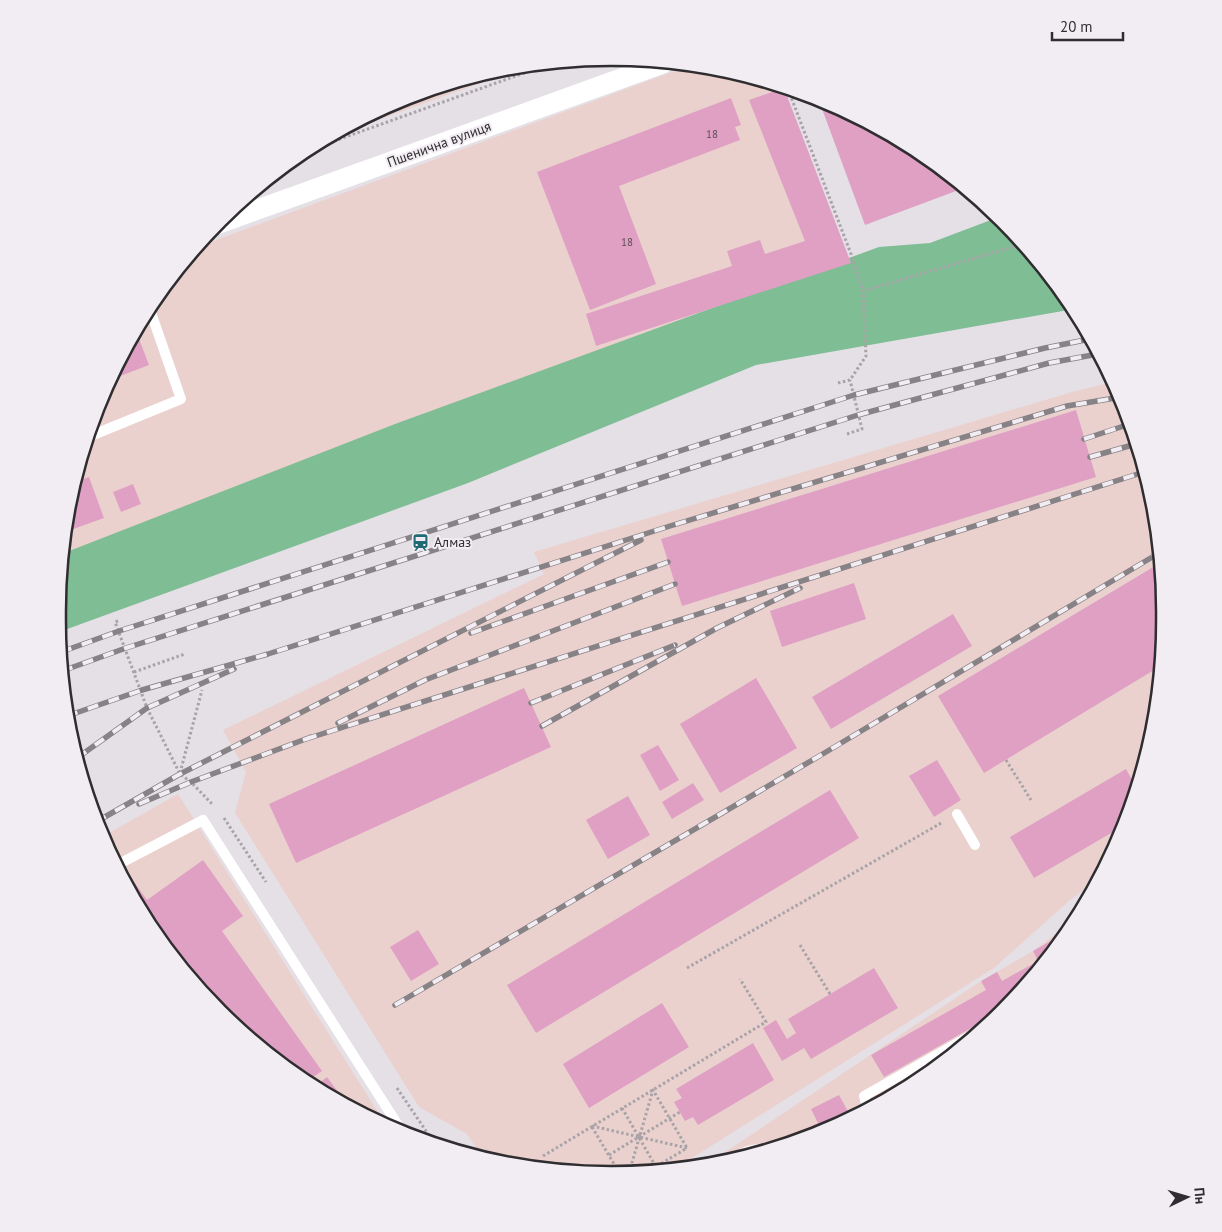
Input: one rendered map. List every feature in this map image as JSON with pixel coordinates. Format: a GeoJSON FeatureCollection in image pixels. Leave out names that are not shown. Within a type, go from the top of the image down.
{"type":"FeatureCollection","features":[{"type":"Feature","properties":{"kind":"street","name":"Пшенична вулиця"},"geometry":{"type":"LineString","coordinates":[[235,218],[634,67]]}},
{"type":"Feature","properties":{"kind":"lane"},"geometry":{"type":"LineString","coordinates":[[96,434],[181,399],[152,317]]}},
{"type":"Feature","properties":{"kind":"lane"},"geometry":{"type":"LineString","coordinates":[[957,814],[975,845]]}},
{"type":"Feature","properties":{"kind":"lane"},"geometry":{"type":"LineString","coordinates":[[122,862],[203,820],[394,1120]]}},
{"type":"Feature","properties":{"kind":"lane"},"geometry":{"type":"LineString","coordinates":[[866,1102],[864,1096],[951,1047]]}},
{"type":"Feature","properties":{"kind":"path"},"geometry":{"type":"LineString","coordinates":[[338,140],[520,74]]}},
{"type":"Feature","properties":{"kind":"path"},"geometry":{"type":"LineString","coordinates":[[791,97],[851,254],[863,291],[866,356],[850,380],[838,383]]}},
{"type":"Feature","properties":{"kind":"path"},"geometry":{"type":"LineString","coordinates":[[863,291],[1015,246]]}},
{"type":"Feature","properties":{"kind":"path"},"geometry":{"type":"LineString","coordinates":[[847,434],[862,429],[850,380]]}},
{"type":"Feature","properties":{"kind":"path"},"geometry":{"type":"LineString","coordinates":[[118,621],[115,622],[119,631]]}},
{"type":"Feature","properties":{"kind":"path"},"geometry":{"type":"LineString","coordinates":[[134,672],[185,654]]}},
{"type":"Feature","properties":{"kind":"path"},"geometry":{"type":"LineString","coordinates":[[180,774],[202,690]]}},
{"type":"Feature","properties":{"kind":"path"},"geometry":{"type":"LineString","coordinates":[[1006,760],[1031,800]]}},
{"type":"Feature","properties":{"kind":"path"},"geometry":{"type":"LineString","coordinates":[[687,968],[957,814]]}},
{"type":"Feature","properties":{"kind":"path"},"geometry":{"type":"LineString","coordinates":[[800,945],[830,994]]}},
{"type":"Feature","properties":{"kind":"path"},"geometry":{"type":"LineString","coordinates":[[542,1156],[766,1022],[740,979]]}},
{"type":"Feature","properties":{"kind":"path"},"geometry":{"type":"LineString","coordinates":[[653,1090],[687,1148]]}},
{"type":"Feature","properties":{"kind":"path"},"geometry":{"type":"LineString","coordinates":[[631,1165],[653,1090]]}},
{"type":"Feature","properties":{"kind":"path"},"geometry":{"type":"LineString","coordinates":[[622,1108],[654,1164]]}},
{"type":"Feature","properties":{"kind":"path"},"geometry":{"type":"LineString","coordinates":[[609,1155],[680,1112]]}},
{"type":"Feature","properties":{"kind":"path"},"geometry":{"type":"LineString","coordinates":[[592,1126],[687,1148]]}},
{"type":"Feature","properties":{"kind":"path"},"geometry":{"type":"LineString","coordinates":[[592,1126],[615,1166]]}},
{"type":"Feature","properties":{"kind":"path"},"geometry":{"type":"LineString","coordinates":[[662,1163],[687,1148]]}},
{"type":"Feature","properties":{"kind":"shaded area"},"geometry":{"type":"Polygon","coordinates":[[[676,70],[717,77],[783,94],[854,283],[66,614],[67,575],[71,540],[85,470],[95,436],[122,370],[139,339],[179,279],[211,242],[676,70]]]}},
{"type":"Feature","properties":{"kind":"shaded area"},"geometry":{"type":"Polygon","coordinates":[[[482,82],[366,124],[436,95],[482,82]]]}},
{"type":"Feature","properties":{"kind":"shaded area"},"geometry":{"type":"Polygon","coordinates":[[[1106,384],[1127,436],[1137,470],[1151,540],[1155,575],[1156,611],[1155,657],[1151,692],[1137,762],[1127,796],[1114,829],[1100,862],[1085,889],[994,968],[689,1160],[647,1165],[611,1166],[575,1165],[505,1155],[477,1149],[467,1134],[419,1107],[235,813],[246,772],[223,730],[544,574],[534,552],[1072,392],[1106,384]]]}},
{"type":"Feature","properties":{"kind":"shaded area"},"geometry":{"type":"Polygon","coordinates":[[[178,794],[379,1114],[339,1093],[279,1053],[252,1031],[201,980],[158,924],[122,862],[110,833],[178,794]]]}},
{"type":"Feature","properties":{"kind":"shaded area"},"geometry":{"type":"Polygon","coordinates":[[[1058,932],[1021,980],[996,1006],[970,1031],[914,1074],[852,1110],[819,1124],[786,1137],[723,1154],[981,981],[1033,951],[1058,932]]]}},
{"type":"Feature","properties":{"kind":"green space"},"geometry":{"type":"Polygon","coordinates":[[[990,220],[1021,252],[1066,310],[756,365],[468,483],[66,629],[67,575],[70,551],[395,424],[879,247],[930,243],[990,220]]]}},
{"type":"Feature","properties":{"kind":"building"},"geometry":{"type":"Polygon","coordinates":[[[774,91],[787,95],[851,263],[596,346],[586,314],[732,266],[727,251],[760,240],[765,254],[805,241],[749,100],[774,91]]]}},
{"type":"Feature","properties":{"kind":"building"},"geometry":{"type":"Polygon","coordinates":[[[731,98],[741,125],[735,127],[740,140],[619,186],[656,284],[590,310],[537,172],[731,98]]]}},
{"type":"Feature","properties":{"kind":"building"},"geometry":{"type":"Polygon","coordinates":[[[822,109],[852,122],[883,139],[914,158],[957,191],[865,225],[822,109]]]}},
{"type":"Feature","properties":{"kind":"building"},"geometry":{"type":"Polygon","coordinates":[[[139,339],[149,365],[119,376],[139,339]]]}},
{"type":"Feature","properties":{"kind":"building"},"geometry":{"type":"Polygon","coordinates":[[[1076,410],[1096,477],[682,606],[661,539],[1076,410]]]}},
{"type":"Feature","properties":{"kind":"building"},"geometry":{"type":"Polygon","coordinates":[[[89,477],[104,518],[73,529],[77,505],[83,479],[89,477]]]}},
{"type":"Feature","properties":{"kind":"building"},"geometry":{"type":"Polygon","coordinates":[[[133,484],[141,504],[121,512],[113,492],[133,484]]]}},
{"type":"Feature","properties":{"kind":"building"},"geometry":{"type":"Polygon","coordinates":[[[1154,567],[1156,611],[1153,670],[984,773],[938,696],[1154,567]]]}},
{"type":"Feature","properties":{"kind":"building"},"geometry":{"type":"Polygon","coordinates":[[[854,583],[866,619],[782,647],[770,611],[854,583]]]}},
{"type":"Feature","properties":{"kind":"building"},"geometry":{"type":"Polygon","coordinates":[[[953,614],[972,646],[831,729],[812,697],[953,614]]]}},
{"type":"Feature","properties":{"kind":"building"},"geometry":{"type":"Polygon","coordinates":[[[756,678],[797,748],[720,793],[680,724],[756,678]]]}},
{"type":"Feature","properties":{"kind":"building"},"geometry":{"type":"Polygon","coordinates":[[[524,688],[551,747],[296,863],[269,804],[524,688]]]}},
{"type":"Feature","properties":{"kind":"building"},"geometry":{"type":"Polygon","coordinates":[[[658,745],[679,780],[660,791],[640,755],[658,745]]]}},
{"type":"Feature","properties":{"kind":"building"},"geometry":{"type":"Polygon","coordinates":[[[937,760],[961,800],[934,817],[909,776],[937,760]]]}},
{"type":"Feature","properties":{"kind":"building"},"geometry":{"type":"Polygon","coordinates":[[[1126,769],[1132,780],[1113,832],[1034,878],[1010,837],[1126,769]]]}},
{"type":"Feature","properties":{"kind":"building"},"geometry":{"type":"Polygon","coordinates":[[[693,783],[704,800],[672,819],[662,802],[693,783]]]}},
{"type":"Feature","properties":{"kind":"building"},"geometry":{"type":"Polygon","coordinates":[[[830,790],[859,838],[536,1033],[507,985],[830,790]]]}},
{"type":"Feature","properties":{"kind":"building"},"geometry":{"type":"Polygon","coordinates":[[[628,796],[650,835],[608,859],[586,820],[628,796]]]}},
{"type":"Feature","properties":{"kind":"building"},"geometry":{"type":"Polygon","coordinates":[[[203,860],[243,916],[222,931],[322,1071],[313,1077],[308,1074],[252,1031],[226,1006],[179,953],[158,924],[130,876],[147,900],[203,860]]]}},
{"type":"Feature","properties":{"kind":"building"},"geometry":{"type":"Polygon","coordinates":[[[418,930],[439,964],[411,981],[390,947],[418,930]]]}},
{"type":"Feature","properties":{"kind":"building"},"geometry":{"type":"Polygon","coordinates":[[[1052,940],[1037,960],[1033,951],[1052,940]]]}},
{"type":"Feature","properties":{"kind":"building"},"geometry":{"type":"Polygon","coordinates":[[[1035,963],[1021,980],[976,1025],[884,1077],[871,1055],[986,990],[981,981],[997,972],[1002,981],[1035,963]]]}},
{"type":"Feature","properties":{"kind":"building"},"geometry":{"type":"Polygon","coordinates":[[[874,968],[898,1008],[811,1059],[804,1048],[782,1061],[763,1028],[776,1020],[787,1039],[796,1033],[788,1019],[874,968]]]}},
{"type":"Feature","properties":{"kind":"building"},"geometry":{"type":"Polygon","coordinates":[[[662,1003],[689,1047],[589,1108],[563,1064],[662,1003]]]}},
{"type":"Feature","properties":{"kind":"building"},"geometry":{"type":"Polygon","coordinates":[[[753,1043],[774,1080],[698,1125],[693,1117],[685,1121],[674,1102],[682,1098],[676,1089],[753,1043]]]}},
{"type":"Feature","properties":{"kind":"building"},"geometry":{"type":"Polygon","coordinates":[[[327,1077],[339,1093],[321,1082],[327,1077]]]}},
{"type":"Feature","properties":{"kind":"building"},"geometry":{"type":"Polygon","coordinates":[[[839,1095],[848,1112],[805,1130],[818,1123],[811,1109],[839,1095]]]}},
{"type":"Feature","properties":{"kind":"railway"},"geometry":{"type":"LineString","coordinates":[[67,650],[119,631],[854,395],[1084,340]]}},
{"type":"Feature","properties":{"kind":"railway"},"geometry":{"type":"LineString","coordinates":[[68,669],[126,648],[858,415],[1049,363],[1092,355]]}},
{"type":"Feature","properties":{"kind":"railway"},"geometry":{"type":"LineString","coordinates":[[75,713],[142,690],[268,654],[670,526],[1067,406],[1112,398]]}},
{"type":"Feature","properties":{"kind":"railway"},"geometry":{"type":"LineString","coordinates":[[1084,439],[1123,426]]}},
{"type":"Feature","properties":{"kind":"railway"},"geometry":{"type":"LineString","coordinates":[[1090,457],[1130,446]]}},
{"type":"Feature","properties":{"kind":"railway"},"geometry":{"type":"LineString","coordinates":[[306,739],[1138,474]]}},
{"type":"Feature","properties":{"kind":"railway"},"geometry":{"type":"LineString","coordinates":[[104,818],[180,774],[641,540]]}},
{"type":"Feature","properties":{"kind":"railway"},"geometry":{"type":"LineString","coordinates":[[395,1005],[821,755],[1153,557]]}},
{"type":"Feature","properties":{"kind":"railway"},"geometry":{"type":"LineString","coordinates":[[471,633],[668,562]]}},
{"type":"Feature","properties":{"kind":"railway"},"geometry":{"type":"LineString","coordinates":[[338,723],[425,680],[675,584]]}},
{"type":"Feature","properties":{"kind":"railway"},"geometry":{"type":"LineString","coordinates":[[542,726],[717,628],[800,588]]}},
{"type":"Feature","properties":{"kind":"railway"},"geometry":{"type":"LineString","coordinates":[[531,703],[675,645]]}},
{"type":"Feature","properties":{"kind":"railway"},"geometry":{"type":"LineString","coordinates":[[83,754],[147,708],[234,669]]}},
{"type":"Feature","properties":{"kind":"railway"},"geometry":{"type":"LineString","coordinates":[[139,804],[191,782],[311,737]]}},
{"type":"Feature","properties":{"kind":"place","name":"Алмаз"},"geometry":{"type":"Point","coordinates":[420,542]}}]}
